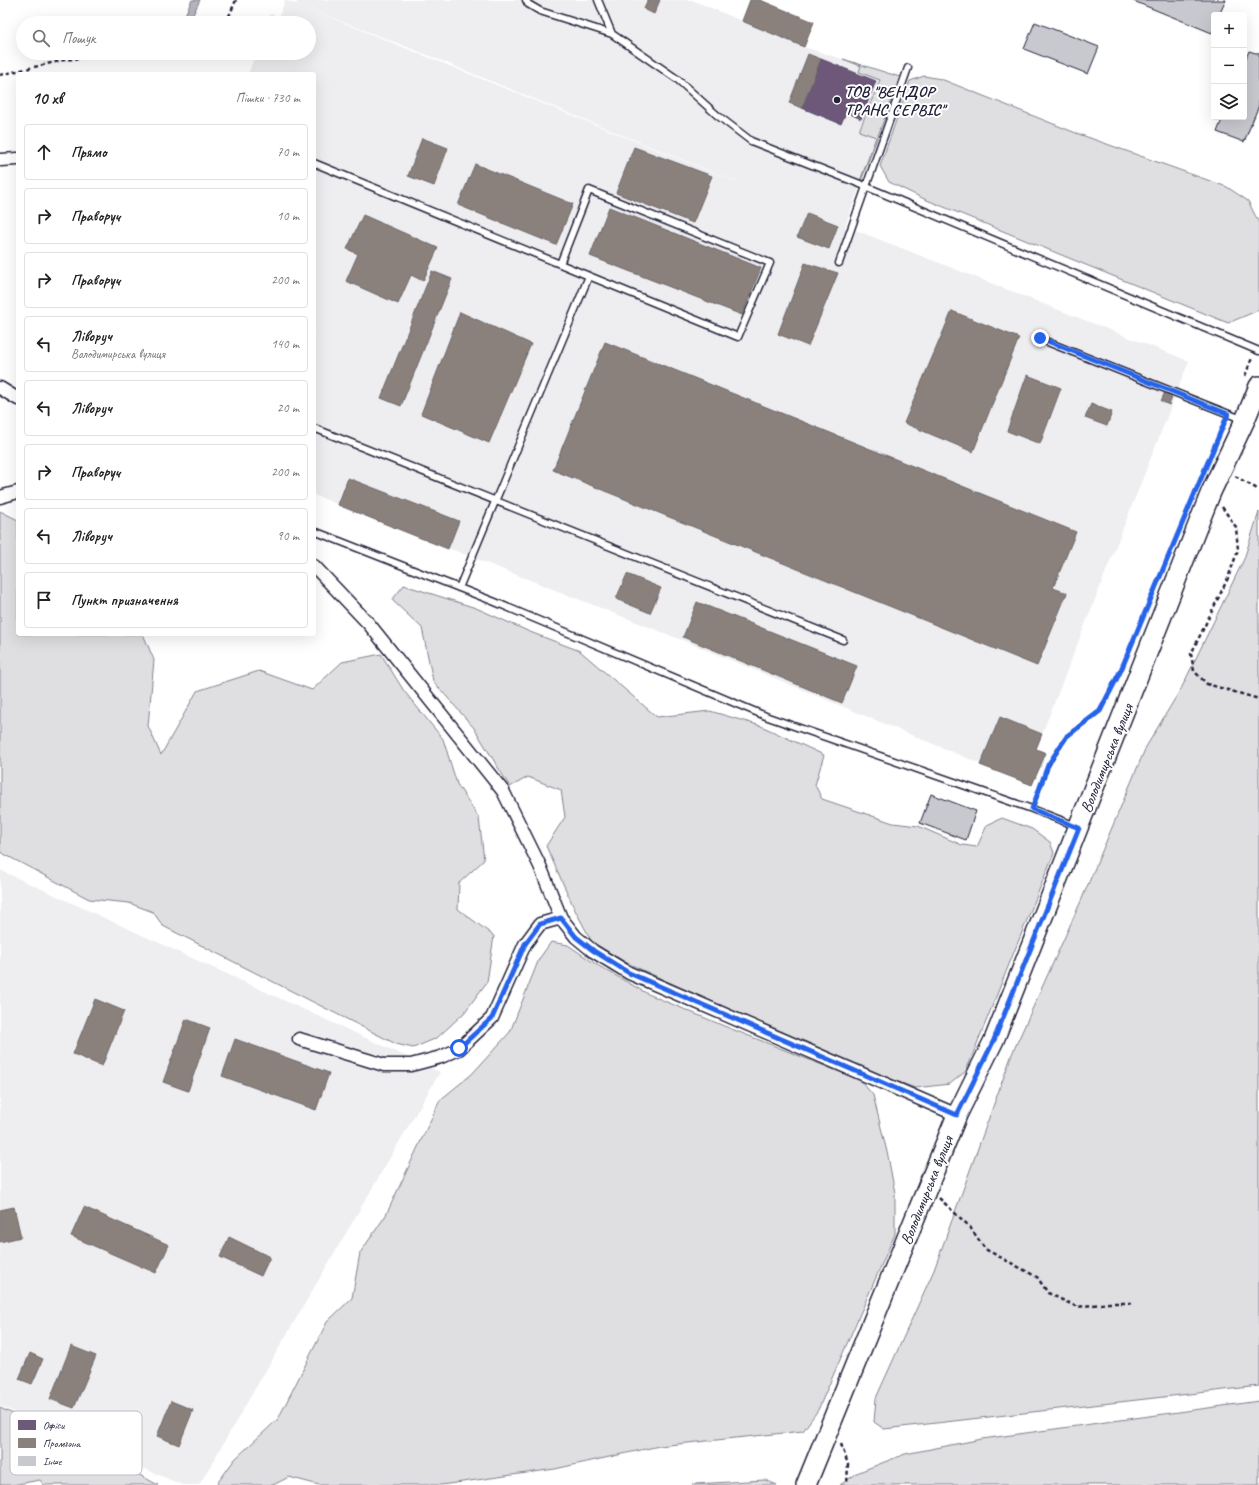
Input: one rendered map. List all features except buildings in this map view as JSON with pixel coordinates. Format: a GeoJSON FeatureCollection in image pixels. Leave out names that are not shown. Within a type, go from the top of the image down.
{"type":"FeatureCollection","features":[{"type":"Feature","properties":{"kind":"main road","name":"Володимирська вулиця"},"geometry":{"type":"LineString","coordinates":[[806,1485],[957,1115],[994,1040],[1211,492],[1245,420],[1251,382]]}},
{"type":"Feature","properties":{"kind":"street"},"geometry":{"type":"LineString","coordinates":[[0,160],[16,159]]}},
{"type":"Feature","properties":{"kind":"street"},"geometry":{"type":"LineString","coordinates":[[0,388],[16,398]]}},
{"type":"Feature","properties":{"kind":"street"},"geometry":{"type":"LineString","coordinates":[[0,497],[16,493]]}},
{"type":"Feature","properties":{"kind":"street"},"geometry":{"type":"LineString","coordinates":[[316,568],[369,624],[503,791],[540,866],[561,918],[576,937],[594,951],[629,973],[957,1115]]}},
{"type":"Feature","properties":{"kind":"street"},"geometry":{"type":"LineString","coordinates":[[299,1039],[384,1065],[411,1065],[441,1057],[459,1048],[492,1018],[525,944],[540,924],[561,918]]}},
{"type":"Feature","properties":{"kind":"lane"},"geometry":{"type":"LineString","coordinates":[[526,0],[528,4],[540,11],[612,34],[677,79],[717,115],[751,141],[866,187],[1257,351]]}},
{"type":"Feature","properties":{"kind":"lane"},"geometry":{"type":"LineString","coordinates":[[598,0],[612,34]]}},
{"type":"Feature","properties":{"kind":"lane"},"geometry":{"type":"LineString","coordinates":[[839,263],[908,68]]}},
{"type":"Feature","properties":{"kind":"lane"},"geometry":{"type":"LineString","coordinates":[[316,164],[589,276],[738,337],[770,263],[589,190],[560,264]]}},
{"type":"Feature","properties":{"kind":"lane"},"geometry":{"type":"LineString","coordinates":[[459,588],[589,276]]}},
{"type":"Feature","properties":{"kind":"lane"},"geometry":{"type":"LineString","coordinates":[[1040,338],[1245,420]]}},
{"type":"Feature","properties":{"kind":"lane"},"geometry":{"type":"LineString","coordinates":[[316,429],[843,640]]}},
{"type":"Feature","properties":{"kind":"lane"},"geometry":{"type":"LineString","coordinates":[[316,532],[459,588],[768,717],[1032,809],[1079,828]]}},
{"type":"Feature","properties":{"kind":"path"},"geometry":{"type":"LineString","coordinates":[[229,16],[236,0]]}},
{"type":"Feature","properties":{"kind":"path"},"geometry":{"type":"LineString","coordinates":[[0,75],[64,60]]}},
{"type":"Feature","properties":{"kind":"path"},"geometry":{"type":"LineString","coordinates":[[1251,382],[1257,351]]}},
{"type":"Feature","properties":{"kind":"path"},"geometry":{"type":"LineString","coordinates":[[1223,469],[1259,490]]}},
{"type":"Feature","properties":{"kind":"path"},"geometry":{"type":"LineString","coordinates":[[1211,492],[1236,527],[1238,550],[1228,578],[1191,654],[1194,671],[1208,684],[1259,699]]}},
{"type":"Feature","properties":{"kind":"path"},"geometry":{"type":"LineString","coordinates":[[1032,809],[1048,765],[1067,736],[1100,711],[1121,670]]}},
{"type":"Feature","properties":{"kind":"path"},"geometry":{"type":"LineString","coordinates":[[928,1187],[970,1227],[985,1249],[1037,1277],[1048,1292],[1077,1307],[1109,1303],[1134,1303]]}},
{"type":"Feature","properties":{"kind":"path"},"geometry":{"type":"LineString","coordinates":[[832,1424],[848,1464],[847,1485]]}},
{"type":"Feature","properties":{"kind":"shaded area"},"geometry":{"type":"Polygon","coordinates":[[[192,0],[200,0],[192,16],[184,16],[192,0]]]}},
{"type":"Feature","properties":{"kind":"shaded area"},"geometry":{"type":"Polygon","coordinates":[[[285,0],[296,4],[298,0],[692,0],[804,47],[900,77],[845,226],[1189,361],[1036,749],[1046,753],[1032,785],[682,640],[316,496],[316,72],[249,72],[253,60],[316,60],[316,16],[279,16],[285,0]],[[297,4],[736,182],[420,52],[297,4]]]}},
{"type":"Feature","properties":{"kind":"shaded area"},"geometry":{"type":"Polygon","coordinates":[[[843,59],[900,77],[861,181],[876,137],[859,131],[880,80],[859,72],[861,66],[843,59]]]}},
{"type":"Feature","properties":{"kind":"shaded area"},"geometry":{"type":"Polygon","coordinates":[[[924,76],[941,79],[1076,133],[1227,187],[1248,201],[1259,223],[1259,310],[1228,323],[922,198],[889,182],[880,166],[910,81],[924,76]]]}},
{"type":"Feature","properties":{"kind":"shaded area"},"geometry":{"type":"Polygon","coordinates":[[[0,511],[16,519],[16,636],[144,636],[154,660],[148,726],[161,755],[197,691],[259,671],[312,690],[342,662],[381,654],[404,691],[443,739],[457,784],[479,818],[484,860],[459,883],[458,909],[494,936],[487,982],[464,1013],[437,1038],[413,1048],[396,1044],[163,926],[153,912],[129,903],[89,899],[0,852],[0,511]]]}},
{"type":"Feature","properties":{"kind":"shaded area"},"geometry":{"type":"Polygon","coordinates":[[[1259,512],[1259,1386],[884,1429],[874,1422],[876,1398],[934,1270],[1012,1054],[1081,901],[1146,747],[1182,687],[1244,559],[1259,512]]]}},
{"type":"Feature","properties":{"kind":"shaded area"},"geometry":{"type":"Polygon","coordinates":[[[404,585],[476,608],[530,632],[580,651],[657,717],[710,711],[761,726],[824,755],[815,785],[822,799],[893,823],[918,826],[962,845],[977,847],[987,825],[1002,818],[1032,829],[1050,842],[1054,853],[966,1071],[950,1084],[915,1088],[868,1071],[858,1065],[697,995],[625,962],[592,942],[575,910],[546,846],[565,817],[561,790],[528,777],[510,787],[474,728],[433,681],[422,628],[392,600],[404,585]]]}},
{"type":"Feature","properties":{"kind":"shaded area"},"geometry":{"type":"Polygon","coordinates":[[[0,870],[440,1072],[199,1485],[182,1485],[142,1468],[142,1411],[12,1411],[0,1406],[0,870]]]}},
{"type":"Feature","properties":{"kind":"shaded area"},"geometry":{"type":"Polygon","coordinates":[[[551,942],[568,945],[597,965],[648,994],[860,1080],[873,1095],[888,1156],[895,1193],[895,1234],[818,1410],[803,1431],[659,1446],[555,1469],[441,1485],[319,1485],[289,1477],[273,1485],[216,1485],[235,1459],[278,1419],[327,1322],[352,1298],[360,1253],[386,1215],[440,1100],[472,1074],[510,1032],[539,959],[551,942]]]}},
{"type":"Feature","properties":{"kind":"shaded area"},"geometry":{"type":"Polygon","coordinates":[[[1259,1401],[1259,1485],[840,1485],[859,1472],[905,1454],[982,1439],[1259,1401]]]}},
{"type":"Feature","properties":{"kind":"shaded area"},"geometry":{"type":"Polygon","coordinates":[[[0,1408],[10,1413],[10,1475],[140,1475],[158,1485],[44,1485],[40,1480],[12,1485],[0,1485],[0,1408]]]}},
{"type":"Feature","properties":{"kind":"shaded area"},"geometry":{"type":"Polygon","coordinates":[[[765,1480],[777,1485],[692,1485],[695,1484],[765,1480]]]}},
{"type":"Feature","properties":{"kind":"place","name":"ТОВ \"ВЕНДОР ТРАНС СЕРВІС\""},"geometry":{"type":"Point","coordinates":[837,100]}},
{"type":"Feature","properties":{"kind":"route"},"geometry":{"type":"LineString","coordinates":[[459,1048],[478,1033],[492,1018],[525,944],[540,924],[561,918],[576,937],[594,951],[629,973],[957,1115],[994,1040],[1079,828],[1032,809],[1048,765],[1067,736],[1100,711],[1121,670],[1185,520],[1228,414],[1040,338]]}}]}
